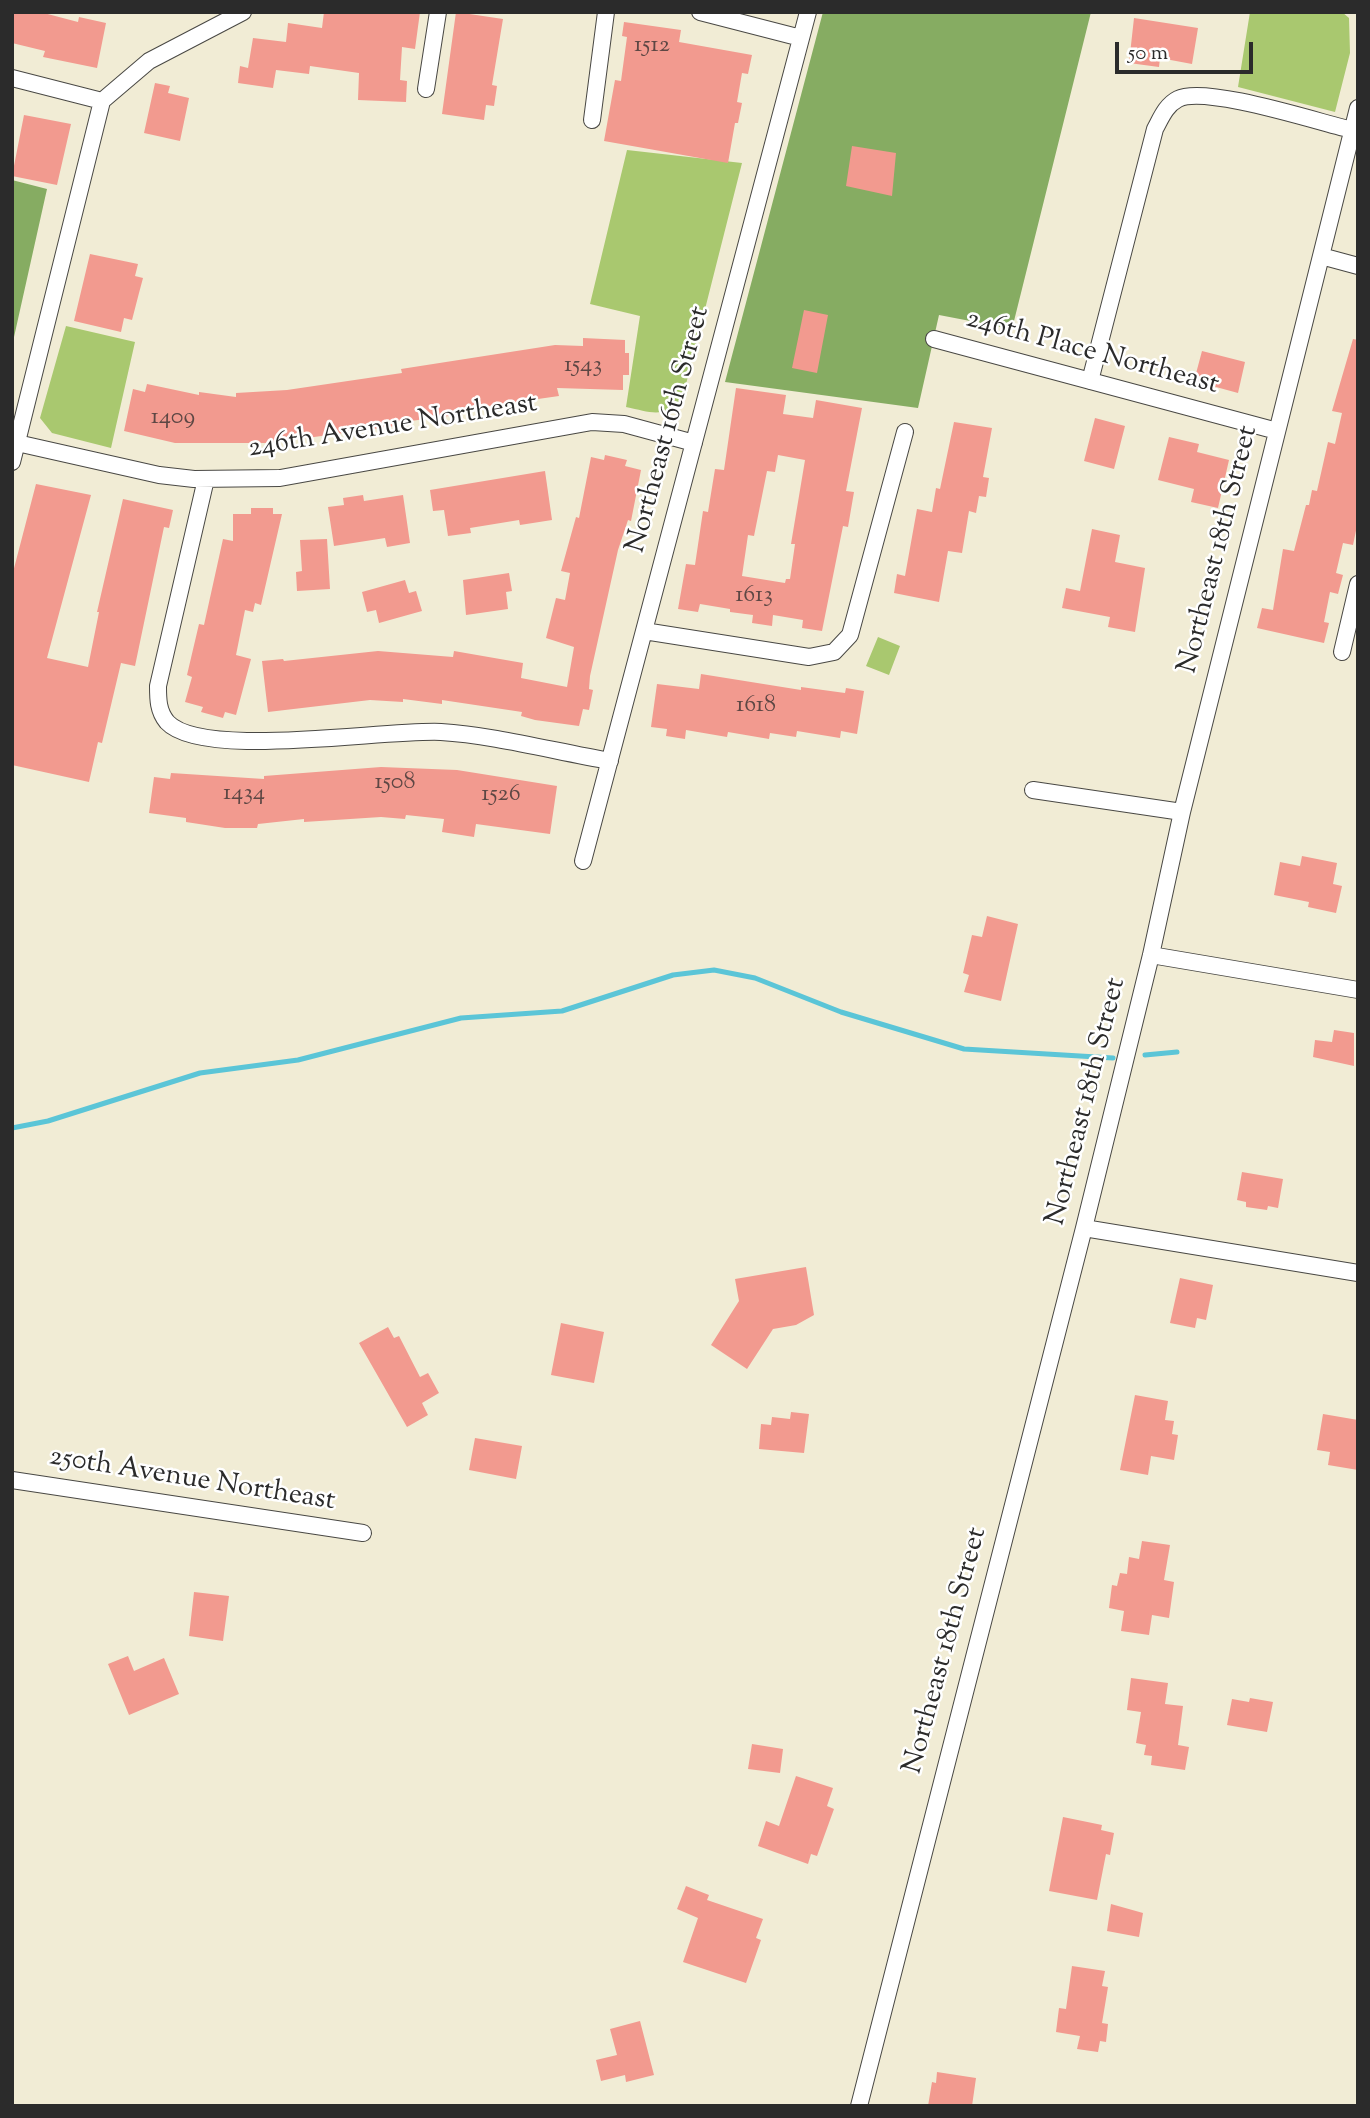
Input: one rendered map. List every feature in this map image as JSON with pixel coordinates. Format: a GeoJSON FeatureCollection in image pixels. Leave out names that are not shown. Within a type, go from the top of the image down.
{"type":"FeatureCollection","features":[{"type":"Feature","properties":{"kind":"street"},"geometry":{"type":"LineString","coordinates":[[12,462],[102,101],[149,61],[243,12]]}},
{"type":"Feature","properties":{"kind":"street"},"geometry":{"type":"LineString","coordinates":[[426,89],[438,12]]}},
{"type":"Feature","properties":{"kind":"street"},"geometry":{"type":"LineString","coordinates":[[592,120],[606,12]]}},
{"type":"Feature","properties":{"kind":"street"},"geometry":{"type":"LineString","coordinates":[[700,12],[801,38]]}},
{"type":"Feature","properties":{"kind":"street","name":"Northeast 16th Street"},"geometry":{"type":"LineString","coordinates":[[583,861],[808,12]]}},
{"type":"Feature","properties":{"kind":"street"},"geometry":{"type":"LineString","coordinates":[[12,78],[102,101]]}},
{"type":"Feature","properties":{"kind":"street"},"geometry":{"type":"LineString","coordinates":[[1090,381],[1155,129],[1170,105],[1179,98],[1207,94],[1352,130]]}},
{"type":"Feature","properties":{"kind":"street","name":"Northeast 18th Street"},"geometry":{"type":"LineString","coordinates":[[859,2106],[1084,1228],[1151,955],[1182,812],[1358,108]]}},
{"type":"Feature","properties":{"kind":"street"},"geometry":{"type":"LineString","coordinates":[[1321,256],[1358,266]]}},
{"type":"Feature","properties":{"kind":"street","name":"246th Place Northeast"},"geometry":{"type":"LineString","coordinates":[[934,339],[1277,431]]}},
{"type":"Feature","properties":{"kind":"street","name":"246th Avenue Northeast"},"geometry":{"type":"LineString","coordinates":[[17,443],[159,475],[206,479],[280,478],[592,422],[624,424],[694,443]]}},
{"type":"Feature","properties":{"kind":"street"},"geometry":{"type":"LineString","coordinates":[[644,631],[809,657],[834,652],[850,635],[905,432]]}},
{"type":"Feature","properties":{"kind":"street"},"geometry":{"type":"LineString","coordinates":[[206,479],[158,686],[159,707],[168,723],[197,736],[240,743],[400,731],[444,732],[610,761]]}},
{"type":"Feature","properties":{"kind":"street"},"geometry":{"type":"LineString","coordinates":[[1342,652],[1358,584]]}},
{"type":"Feature","properties":{"kind":"street"},"geometry":{"type":"LineString","coordinates":[[1033,790],[1182,812]]}},
{"type":"Feature","properties":{"kind":"street"},"geometry":{"type":"LineString","coordinates":[[1151,955],[1358,990]]}},
{"type":"Feature","properties":{"kind":"street"},"geometry":{"type":"LineString","coordinates":[[1084,1228],[1358,1273]]}},
{"type":"Feature","properties":{"kind":"street","name":"250th Avenue Northeast"},"geometry":{"type":"LineString","coordinates":[[12,1480],[363,1533]]}},
{"type":"Feature","properties":{"kind":"green space"},"geometry":{"type":"Polygon","coordinates":[[[823,12],[1091,12],[1012,329],[939,315],[918,408],[725,382],[823,12]]]}},
{"type":"Feature","properties":{"kind":"green space"},"geometry":{"type":"Polygon","coordinates":[[[1250,12],[1342,12],[1349,18],[1350,53],[1335,112],[1238,87],[1250,12]]]}},
{"type":"Feature","properties":{"kind":"green space"},"geometry":{"type":"Polygon","coordinates":[[[627,150],[742,163],[682,400],[662,412],[626,407],[640,316],[590,304],[627,150]]]}},
{"type":"Feature","properties":{"kind":"green space"},"geometry":{"type":"Polygon","coordinates":[[[12,180],[47,189],[12,346],[12,180]]]}},
{"type":"Feature","properties":{"kind":"green space"},"geometry":{"type":"Polygon","coordinates":[[[66,326],[135,342],[111,448],[52,433],[40,418],[66,326]]]}},
{"type":"Feature","properties":{"kind":"green space"},"geometry":{"type":"Polygon","coordinates":[[[878,637],[900,646],[889,675],[866,666],[878,637]]]}},
{"type":"Feature","properties":{"kind":"building"},"geometry":{"type":"Polygon","coordinates":[[[12,12],[40,12],[78,22],[79,17],[106,23],[97,68],[43,57],[45,51],[12,43],[12,12]]]}},
{"type":"Feature","properties":{"kind":"building"},"geometry":{"type":"Polygon","coordinates":[[[324,12],[420,12],[415,49],[402,47],[400,80],[407,81],[406,102],[358,100],[359,73],[310,66],[309,74],[276,70],[273,88],[238,83],[240,66],[248,68],[253,38],[286,42],[288,23],[322,28],[324,12]]]}},
{"type":"Feature","properties":{"kind":"building"},"geometry":{"type":"Polygon","coordinates":[[[456,12],[503,19],[492,85],[497,86],[494,106],[486,105],[484,120],[442,114],[456,12]]]}},
{"type":"Feature","properties":{"kind":"building"},"geometry":{"type":"Polygon","coordinates":[[[1134,18],[1198,28],[1192,64],[1160,58],[1159,67],[1129,63],[1134,18]]]}},
{"type":"Feature","properties":{"kind":"building"},"geometry":{"type":"Polygon","coordinates":[[[624,22],[681,30],[679,42],[752,55],[748,74],[742,73],[737,102],[742,103],[738,123],[735,123],[728,163],[604,141],[615,80],[621,81],[627,37],[622,36],[624,22]]]}},
{"type":"Feature","properties":{"kind":"building"},"geometry":{"type":"Polygon","coordinates":[[[155,83],[170,86],[168,93],[189,98],[180,141],[144,133],[155,83]]]}},
{"type":"Feature","properties":{"kind":"building"},"geometry":{"type":"Polygon","coordinates":[[[24,115],[71,124],[57,185],[12,176],[24,115]]]}},
{"type":"Feature","properties":{"kind":"building"},"geometry":{"type":"Polygon","coordinates":[[[852,146],[896,153],[892,196],[846,186],[852,146]]]}},
{"type":"Feature","properties":{"kind":"building"},"geometry":{"type":"Polygon","coordinates":[[[90,254],[138,264],[135,276],[143,278],[132,320],[124,318],[121,332],[74,321],[90,254]]]}},
{"type":"Feature","properties":{"kind":"building"},"geometry":{"type":"Polygon","coordinates":[[[804,310],[828,315],[817,373],[792,368],[804,310]]]}},
{"type":"Feature","properties":{"kind":"building"},"geometry":{"type":"Polygon","coordinates":[[[583,338],[625,340],[625,353],[629,353],[629,375],[623,375],[623,390],[557,388],[559,396],[463,410],[464,414],[395,423],[395,426],[270,443],[175,443],[124,431],[133,389],[145,392],[147,384],[199,395],[199,392],[236,397],[236,393],[287,390],[402,373],[401,369],[555,345],[583,346],[583,338]]]}},
{"type":"Feature","properties":{"kind":"building"},"geometry":{"type":"Polygon","coordinates":[[[1353,339],[1358,340],[1358,521],[1353,545],[1343,543],[1336,573],[1343,575],[1338,594],[1330,592],[1324,622],[1329,623],[1324,643],[1257,628],[1262,608],[1273,610],[1283,549],[1294,551],[1306,505],[1309,505],[1312,490],[1317,491],[1328,442],[1335,444],[1342,413],[1332,411],[1353,339]]]}},
{"type":"Feature","properties":{"kind":"building"},"geometry":{"type":"Polygon","coordinates":[[[1202,351],[1245,362],[1238,393],[1194,381],[1202,351]]]}},
{"type":"Feature","properties":{"kind":"building"},"geometry":{"type":"Polygon","coordinates":[[[736,388],[786,395],[783,414],[813,418],[816,400],[862,408],[846,491],[854,492],[848,527],[843,526],[822,631],[802,628],[803,620],[773,615],[772,626],[752,623],[753,615],[730,612],[730,609],[700,604],[698,612],[678,609],[686,564],[695,565],[703,511],[708,512],[715,469],[724,470],[736,388]],[[778,455],[775,472],[767,471],[754,536],[748,535],[742,576],[785,583],[786,579],[790,579],[795,544],[791,544],[805,460],[778,455]]]}},
{"type":"Feature","properties":{"kind":"building"},"geometry":{"type":"Polygon","coordinates":[[[1095,418],[1125,426],[1114,469],[1084,461],[1095,418]]]}},
{"type":"Feature","properties":{"kind":"building"},"geometry":{"type":"Polygon","coordinates":[[[954,422],[992,428],[983,477],[989,478],[986,497],[979,496],[976,513],[969,511],[962,553],[948,551],[939,602],[894,593],[897,574],[905,576],[917,509],[932,512],[936,488],[940,489],[954,422]]]}},
{"type":"Feature","properties":{"kind":"building"},"geometry":{"type":"Polygon","coordinates":[[[1169,437],[1199,444],[1197,452],[1229,460],[1218,508],[1191,502],[1194,489],[1158,480],[1169,437]]]}},
{"type":"Feature","properties":{"kind":"building"},"geometry":{"type":"Polygon","coordinates":[[[605,455],[627,460],[625,466],[641,470],[631,521],[628,520],[618,550],[590,676],[589,689],[593,690],[589,710],[583,709],[579,726],[535,720],[521,716],[522,712],[442,700],[442,704],[403,699],[403,702],[370,700],[268,712],[262,661],[378,651],[453,657],[454,651],[523,663],[521,678],[567,687],[574,647],[546,638],[556,598],[565,600],[570,573],[561,571],[576,517],[579,518],[591,457],[604,460],[605,455]]]}},
{"type":"Feature","properties":{"kind":"building"},"geometry":{"type":"Polygon","coordinates":[[[545,471],[552,520],[520,525],[519,520],[470,528],[471,533],[448,536],[444,510],[433,511],[430,490],[545,471]]]}},
{"type":"Feature","properties":{"kind":"building"},"geometry":{"type":"Polygon","coordinates":[[[36,484],[91,495],[47,658],[88,667],[97,612],[123,499],[173,510],[169,528],[164,527],[135,666],[121,663],[102,743],[98,742],[89,782],[12,765],[12,576],[36,484]]]}},
{"type":"Feature","properties":{"kind":"building"},"geometry":{"type":"Polygon","coordinates":[[[363,495],[364,501],[403,495],[410,543],[387,547],[385,538],[334,546],[328,507],[344,505],[343,498],[363,495]]]}},
{"type":"Feature","properties":{"kind":"building"},"geometry":{"type":"Polygon","coordinates":[[[251,508],[273,508],[273,514],[282,514],[261,605],[255,603],[253,612],[245,610],[236,655],[251,659],[236,715],[225,712],[223,718],[201,712],[203,707],[185,702],[192,677],[187,675],[199,624],[204,625],[223,539],[233,541],[233,514],[251,514],[251,508]]]}},
{"type":"Feature","properties":{"kind":"building"},"geometry":{"type":"Polygon","coordinates":[[[1092,529],[1120,535],[1115,562],[1145,568],[1135,632],[1108,627],[1110,617],[1062,608],[1066,588],[1080,591],[1092,529]]]}},
{"type":"Feature","properties":{"kind":"building"},"geometry":{"type":"Polygon","coordinates":[[[327,539],[330,589],[297,591],[296,572],[302,571],[300,540],[327,539]]]}},
{"type":"Feature","properties":{"kind":"building"},"geometry":{"type":"Polygon","coordinates":[[[509,573],[512,591],[506,592],[508,609],[466,615],[463,580],[509,573]]]}},
{"type":"Feature","properties":{"kind":"building"},"geometry":{"type":"Polygon","coordinates":[[[405,580],[409,593],[416,591],[422,611],[379,623],[376,610],[367,612],[362,592],[405,580]]]}},
{"type":"Feature","properties":{"kind":"building"},"geometry":{"type":"Polygon","coordinates":[[[701,674],[801,690],[801,687],[845,693],[846,688],[864,691],[857,734],[841,731],[840,738],[797,731],[796,737],[770,733],[769,739],[728,732],[727,737],[686,730],[685,739],[666,736],[667,729],[651,727],[657,684],[699,689],[701,674]]]}},
{"type":"Feature","properties":{"kind":"building"},"geometry":{"type":"Polygon","coordinates":[[[381,767],[457,770],[557,786],[550,834],[476,824],[474,837],[442,832],[444,819],[406,815],[405,819],[381,817],[304,822],[304,819],[258,824],[257,828],[225,828],[186,822],[186,818],[149,813],[154,777],[170,779],[171,773],[264,779],[264,776],[381,767]]]}},
{"type":"Feature","properties":{"kind":"building"},"geometry":{"type":"Polygon","coordinates":[[[1302,856],[1337,863],[1333,884],[1342,886],[1336,913],[1308,907],[1309,902],[1274,895],[1280,862],[1300,866],[1302,856]]]}},
{"type":"Feature","properties":{"kind":"building"},"geometry":{"type":"Polygon","coordinates":[[[987,916],[1018,924],[1001,1001],[964,992],[969,975],[963,973],[972,935],[982,937],[987,916]]]}},
{"type":"Feature","properties":{"kind":"building"},"geometry":{"type":"Polygon","coordinates":[[[1334,1030],[1354,1033],[1354,1066],[1313,1057],[1315,1040],[1332,1042],[1334,1030]]]}},
{"type":"Feature","properties":{"kind":"building"},"geometry":{"type":"Polygon","coordinates":[[[1242,1172],[1283,1179],[1278,1208],[1268,1206],[1267,1210],[1246,1207],[1246,1202],[1237,1200],[1242,1172]]]}},
{"type":"Feature","properties":{"kind":"building"},"geometry":{"type":"Polygon","coordinates":[[[806,1267],[814,1315],[796,1325],[773,1329],[747,1369],[711,1345],[739,1301],[735,1279],[806,1267]]]}},
{"type":"Feature","properties":{"kind":"building"},"geometry":{"type":"Polygon","coordinates":[[[1180,1278],[1213,1285],[1206,1320],[1197,1318],[1195,1328],[1170,1323],[1180,1278]]]}},
{"type":"Feature","properties":{"kind":"building"},"geometry":{"type":"Polygon","coordinates":[[[561,1323],[604,1332],[594,1383],[551,1375],[561,1323]]]}},
{"type":"Feature","properties":{"kind":"building"},"geometry":{"type":"Polygon","coordinates":[[[388,1327],[394,1338],[399,1336],[420,1377],[428,1373],[439,1393],[422,1403],[428,1415],[407,1427],[359,1343],[388,1327]]]}},
{"type":"Feature","properties":{"kind":"building"},"geometry":{"type":"Polygon","coordinates":[[[1135,1395],[1168,1401],[1165,1420],[1174,1421],[1172,1434],[1178,1435],[1174,1460],[1151,1456],[1148,1475],[1120,1470],[1135,1395]]]}},
{"type":"Feature","properties":{"kind":"building"},"geometry":{"type":"Polygon","coordinates":[[[791,1412],[809,1414],[804,1453],[759,1449],[761,1424],[771,1425],[772,1417],[790,1419],[791,1412]]]}},
{"type":"Feature","properties":{"kind":"building"},"geometry":{"type":"Polygon","coordinates":[[[1323,1414],[1358,1420],[1358,1470],[1328,1465],[1330,1452],[1317,1450],[1323,1414]]]}},
{"type":"Feature","properties":{"kind":"building"},"geometry":{"type":"Polygon","coordinates":[[[475,1438],[522,1446],[516,1479],[469,1470],[475,1438]]]}},
{"type":"Feature","properties":{"kind":"building"},"geometry":{"type":"Polygon","coordinates":[[[1142,1541],[1170,1545],[1164,1580],[1174,1582],[1169,1618],[1152,1615],[1149,1635],[1121,1631],[1124,1611],[1109,1608],[1112,1585],[1117,1586],[1120,1573],[1127,1574],[1129,1557],[1139,1559],[1142,1541]]]}},
{"type":"Feature","properties":{"kind":"building"},"geometry":{"type":"Polygon","coordinates":[[[194,1592],[229,1596],[223,1641],[189,1636],[194,1592]]]}},
{"type":"Feature","properties":{"kind":"building"},"geometry":{"type":"Polygon","coordinates":[[[128,1656],[134,1671],[164,1658],[179,1694],[129,1715],[108,1664],[128,1656]]]}},
{"type":"Feature","properties":{"kind":"building"},"geometry":{"type":"Polygon","coordinates":[[[1131,1678],[1168,1683],[1165,1704],[1183,1706],[1178,1745],[1189,1747],[1185,1770],[1151,1765],[1152,1756],[1144,1755],[1146,1745],[1136,1743],[1141,1712],[1127,1710],[1131,1678]]]}},
{"type":"Feature","properties":{"kind":"building"},"geometry":{"type":"Polygon","coordinates":[[[1250,1698],[1273,1702],[1267,1732],[1227,1725],[1232,1699],[1249,1702],[1250,1698]]]}},
{"type":"Feature","properties":{"kind":"building"},"geometry":{"type":"Polygon","coordinates":[[[752,1744],[783,1749],[780,1773],[748,1769],[752,1744]]]}},
{"type":"Feature","properties":{"kind":"building"},"geometry":{"type":"Polygon","coordinates":[[[796,1776],[833,1788],[827,1806],[834,1809],[817,1856],[811,1854],[808,1864],[758,1846],[766,1821],[779,1826],[796,1776]]]}},
{"type":"Feature","properties":{"kind":"building"},"geometry":{"type":"Polygon","coordinates":[[[1063,1817],[1102,1825],[1101,1830],[1114,1833],[1110,1855],[1106,1854],[1097,1900],[1049,1891],[1063,1817]]]}},
{"type":"Feature","properties":{"kind":"building"},"geometry":{"type":"Polygon","coordinates":[[[686,1886],[709,1895],[707,1900],[763,1919],[756,1938],[761,1940],[746,1983],[683,1962],[698,1918],[677,1909],[686,1886]]]}},
{"type":"Feature","properties":{"kind":"building"},"geometry":{"type":"Polygon","coordinates":[[[1111,1904],[1143,1913],[1139,1937],[1107,1931],[1111,1904]]]}},
{"type":"Feature","properties":{"kind":"building"},"geometry":{"type":"Polygon","coordinates":[[[1072,1966],[1105,1971],[1102,1986],[1108,1987],[1102,2023],[1108,2024],[1106,2042],[1100,2041],[1098,2052],[1077,2049],[1080,2036],[1056,2032],[1059,2008],[1066,2009],[1072,1966]]]}},
{"type":"Feature","properties":{"kind":"building"},"geometry":{"type":"Polygon","coordinates":[[[640,2021],[654,2075],[626,2082],[625,2075],[601,2081],[596,2060],[617,2055],[610,2029],[640,2021]]]}},
{"type":"Feature","properties":{"kind":"building"},"geometry":{"type":"Polygon","coordinates":[[[937,2072],[976,2078],[972,2106],[928,2106],[932,2082],[936,2083],[937,2072]]]}},
{"type":"Feature","properties":{"kind":"waterway"},"geometry":{"type":"LineString","coordinates":[[12,1128],[48,1121],[200,1073],[298,1060],[461,1018],[562,1011],[673,975],[714,970],[755,978],[841,1012],[964,1049],[1113,1058]]}},
{"type":"Feature","properties":{"kind":"waterway"},"geometry":{"type":"LineString","coordinates":[[1145,1055],[1177,1052]]}}]}
